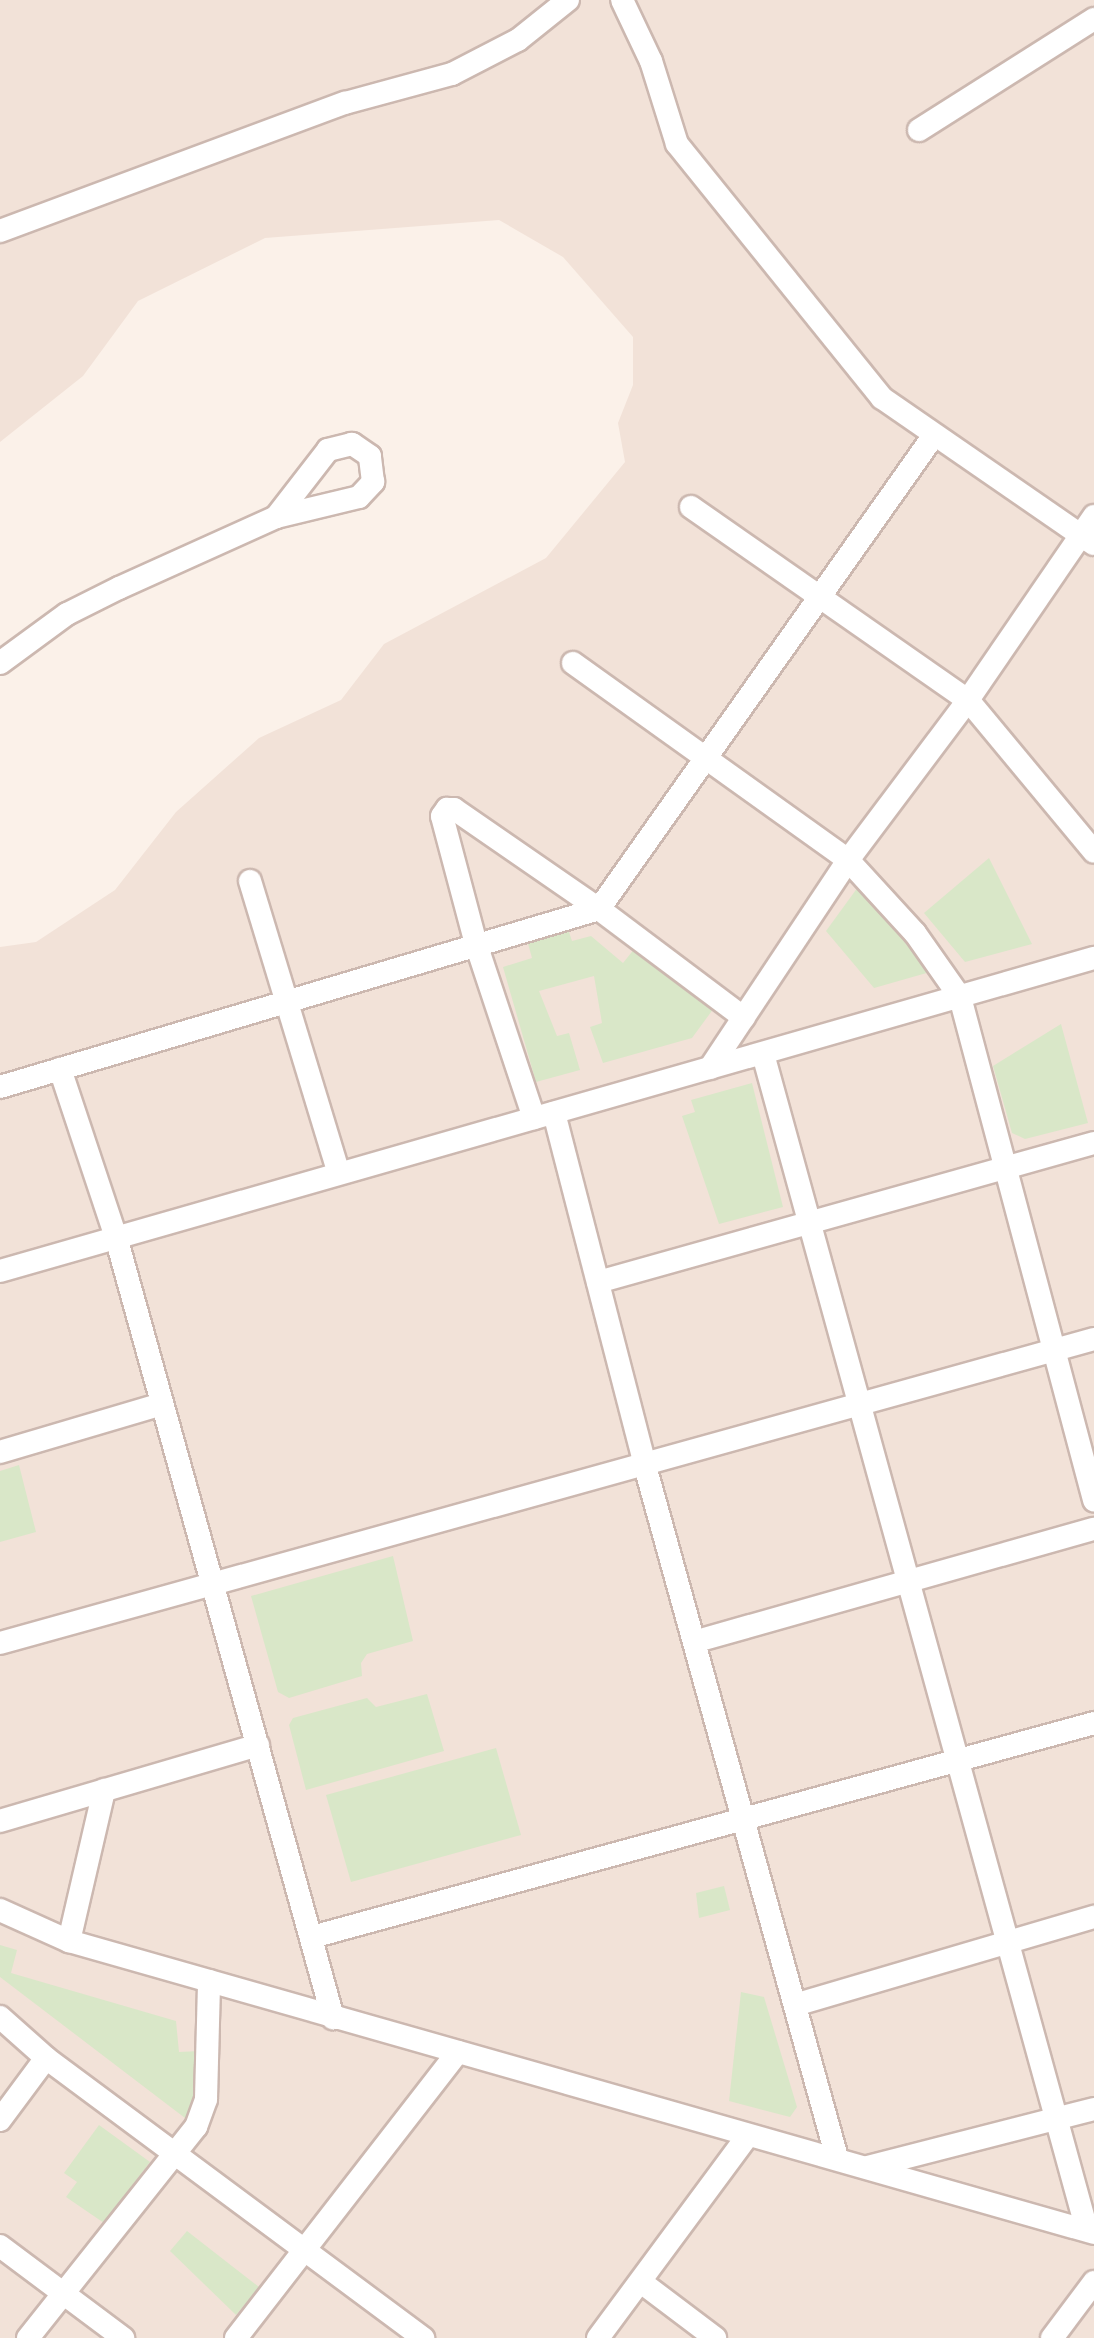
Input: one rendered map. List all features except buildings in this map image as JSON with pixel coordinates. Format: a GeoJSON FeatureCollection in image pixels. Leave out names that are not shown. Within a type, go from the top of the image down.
{"type":"FeatureCollection","features":[{"type":"Feature","properties":{"kind":"street"},"geometry":{"type":"LineString","coordinates":[[0,231],[345,103],[452,74],[518,40],[568,0]]}},
{"type":"Feature","properties":{"kind":"street"},"geometry":{"type":"LineString","coordinates":[[622,0],[651,61],[671,130],[694,170],[882,398],[932,438],[1086,539]]}},
{"type":"Feature","properties":{"kind":"street"},"geometry":{"type":"LineString","coordinates":[[919,130],[1094,19]]}},
{"type":"Feature","properties":{"kind":"street"},"geometry":{"type":"LineString","coordinates":[[0,1087],[599,909],[705,754],[823,598],[932,438]]}},
{"type":"Feature","properties":{"kind":"street"},"geometry":{"type":"LineString","coordinates":[[691,507],[968,700],[1094,852]]}},
{"type":"Feature","properties":{"kind":"street"},"geometry":{"type":"LineString","coordinates":[[710,1068],[848,860],[1086,539],[1094,516]]}},
{"type":"Feature","properties":{"kind":"street"},"geometry":{"type":"LineString","coordinates":[[0,663],[67,614],[276,517]]}},
{"type":"Feature","properties":{"kind":"street"},"geometry":{"type":"LineString","coordinates":[[573,663],[705,754],[848,860],[915,933],[960,997],[1094,1500]]}},
{"type":"Feature","properties":{"kind":"street"},"geometry":{"type":"LineString","coordinates":[[744,1018],[599,909],[454,809],[447,809],[442,816],[476,944],[544,1116],[598,1282],[645,1466],[748,1821],[837,2158]]}},
{"type":"Feature","properties":{"kind":"street"},"geometry":{"type":"LineString","coordinates":[[250,881],[338,1171]]}},
{"type":"Feature","properties":{"kind":"street"},"geometry":{"type":"LineString","coordinates":[[0,1271],[338,1171],[544,1116],[1094,958]]}},
{"type":"Feature","properties":{"kind":"street"},"geometry":{"type":"LineString","coordinates":[[763,1054],[807,1226],[1005,1941],[1055,2120],[1091,2231]]}},
{"type":"Feature","properties":{"kind":"street"},"geometry":{"type":"LineString","coordinates":[[60,1069],[116,1237],[333,2018]]}},
{"type":"Feature","properties":{"kind":"street"},"geometry":{"type":"LineString","coordinates":[[598,1282],[807,1226],[1094,1143]]}},
{"type":"Feature","properties":{"kind":"street"},"geometry":{"type":"LineString","coordinates":[[0,1643],[1094,1339]]}},
{"type":"Feature","properties":{"kind":"street"},"geometry":{"type":"LineString","coordinates":[[0,1452],[162,1404]]}},
{"type":"Feature","properties":{"kind":"street"},"geometry":{"type":"LineString","coordinates":[[697,1641],[1094,1529]]}},
{"type":"Feature","properties":{"kind":"street"},"geometry":{"type":"LineString","coordinates":[[312,1937],[748,1821],[1094,1723]]}},
{"type":"Feature","properties":{"kind":"street"},"geometry":{"type":"LineString","coordinates":[[0,1821],[258,1745]]}},
{"type":"Feature","properties":{"kind":"street"},"geometry":{"type":"LineString","coordinates":[[69,1941],[104,1790]]}},
{"type":"Feature","properties":{"kind":"street"},"geometry":{"type":"LineString","coordinates":[[0,1910],[44,1933],[69,1941],[747,2137],[837,2158],[1091,2231]]}},
{"type":"Feature","properties":{"kind":"street"},"geometry":{"type":"LineString","coordinates":[[798,2004],[1094,1917]]}},
{"type":"Feature","properties":{"kind":"street"},"geometry":{"type":"LineString","coordinates":[[0,1930],[44,1933]]}},
{"type":"Feature","properties":{"kind":"street"},"geometry":{"type":"LineString","coordinates":[[28,2338],[196,2127],[206,2099],[209,1981]]}},
{"type":"Feature","properties":{"kind":"street"},"geometry":{"type":"LineString","coordinates":[[0,2017],[46,2058],[423,2338]]}},
{"type":"Feature","properties":{"kind":"street"},"geometry":{"type":"LineString","coordinates":[[236,2338],[458,2052]]}},
{"type":"Feature","properties":{"kind":"street"},"geometry":{"type":"LineString","coordinates":[[0,2120],[46,2058]]}},
{"type":"Feature","properties":{"kind":"street"},"geometry":{"type":"LineString","coordinates":[[867,2167],[1094,2109]]}},
{"type":"Feature","properties":{"kind":"street"},"geometry":{"type":"LineString","coordinates":[[598,2338],[747,2137]]}},
{"type":"Feature","properties":{"kind":"street"},"geometry":{"type":"LineString","coordinates":[[0,2246],[123,2338]]}},
{"type":"Feature","properties":{"kind":"street"},"geometry":{"type":"LineString","coordinates":[[641,2282],[715,2338]]}},
{"type":"Feature","properties":{"kind":"street"},"geometry":{"type":"LineString","coordinates":[[1052,2338],[1094,2282]]}},
{"type":"Feature","properties":{"kind":"shaded area"},"geometry":{"type":"Polygon","coordinates":[[[0,0],[1094,0],[1094,2338],[0,2338],[0,947],[36,942],[115,890],[176,812],[259,738],[341,700],[384,644],[546,558],[625,462],[618,423],[633,385],[633,337],[563,257],[499,220],[265,238],[138,301],[83,376],[0,442],[0,0]]]}},
{"type":"Feature","properties":{"kind":"green space"},"geometry":{"type":"Polygon","coordinates":[[[989,858],[1032,944],[965,962],[924,913],[989,858]]]}},
{"type":"Feature","properties":{"kind":"green space"},"geometry":{"type":"Polygon","coordinates":[[[858,887],[930,972],[874,988],[826,931],[858,887]]]}},
{"type":"Feature","properties":{"kind":"green space"},"geometry":{"type":"Polygon","coordinates":[[[568,929],[572,941],[591,936],[623,963],[635,948],[714,1008],[692,1038],[603,1063],[590,1027],[602,1023],[594,976],[539,991],[557,1036],[569,1033],[580,1070],[536,1082],[503,967],[532,958],[527,940],[568,929]]]}},
{"type":"Feature","properties":{"kind":"green space"},"geometry":{"type":"Polygon","coordinates":[[[1061,1024],[1088,1123],[1025,1139],[1012,1133],[993,1066],[1061,1024]]]}},
{"type":"Feature","properties":{"kind":"green space"},"geometry":{"type":"Polygon","coordinates":[[[752,1083],[783,1207],[719,1224],[682,1116],[695,1112],[691,1100],[752,1083]]]}},
{"type":"Feature","properties":{"kind":"green space"},"geometry":{"type":"Polygon","coordinates":[[[19,1465],[36,1532],[0,1542],[0,1471],[19,1465]]]}},
{"type":"Feature","properties":{"kind":"green space"},"geometry":{"type":"Polygon","coordinates":[[[393,1556],[413,1641],[367,1654],[361,1663],[362,1676],[289,1698],[278,1692],[251,1596],[393,1556]]]}},
{"type":"Feature","properties":{"kind":"green space"},"geometry":{"type":"Polygon","coordinates":[[[427,1694],[444,1751],[306,1790],[289,1725],[293,1718],[367,1698],[376,1707],[427,1694]]]}},
{"type":"Feature","properties":{"kind":"green space"},"geometry":{"type":"Polygon","coordinates":[[[496,1748],[521,1835],[351,1882],[326,1795],[496,1748]]]}},
{"type":"Feature","properties":{"kind":"green space"},"geometry":{"type":"Polygon","coordinates":[[[724,1886],[730,1910],[699,1918],[696,1893],[724,1886]]]}},
{"type":"Feature","properties":{"kind":"green space"},"geometry":{"type":"Polygon","coordinates":[[[0,1945],[17,1950],[11,1973],[176,2021],[179,2052],[200,2051],[202,2096],[185,2118],[0,1977],[0,1945]]]}},
{"type":"Feature","properties":{"kind":"green space"},"geometry":{"type":"Polygon","coordinates":[[[741,1992],[764,1997],[797,2107],[790,2117],[729,2101],[741,1992]]]}},
{"type":"Feature","properties":{"kind":"green space"},"geometry":{"type":"Polygon","coordinates":[[[99,2125],[150,2162],[104,2223],[66,2197],[77,2182],[64,2173],[99,2125]]]}},
{"type":"Feature","properties":{"kind":"green space"},"geometry":{"type":"Polygon","coordinates":[[[187,2231],[259,2287],[236,2315],[170,2251],[187,2231]]]}}]}
